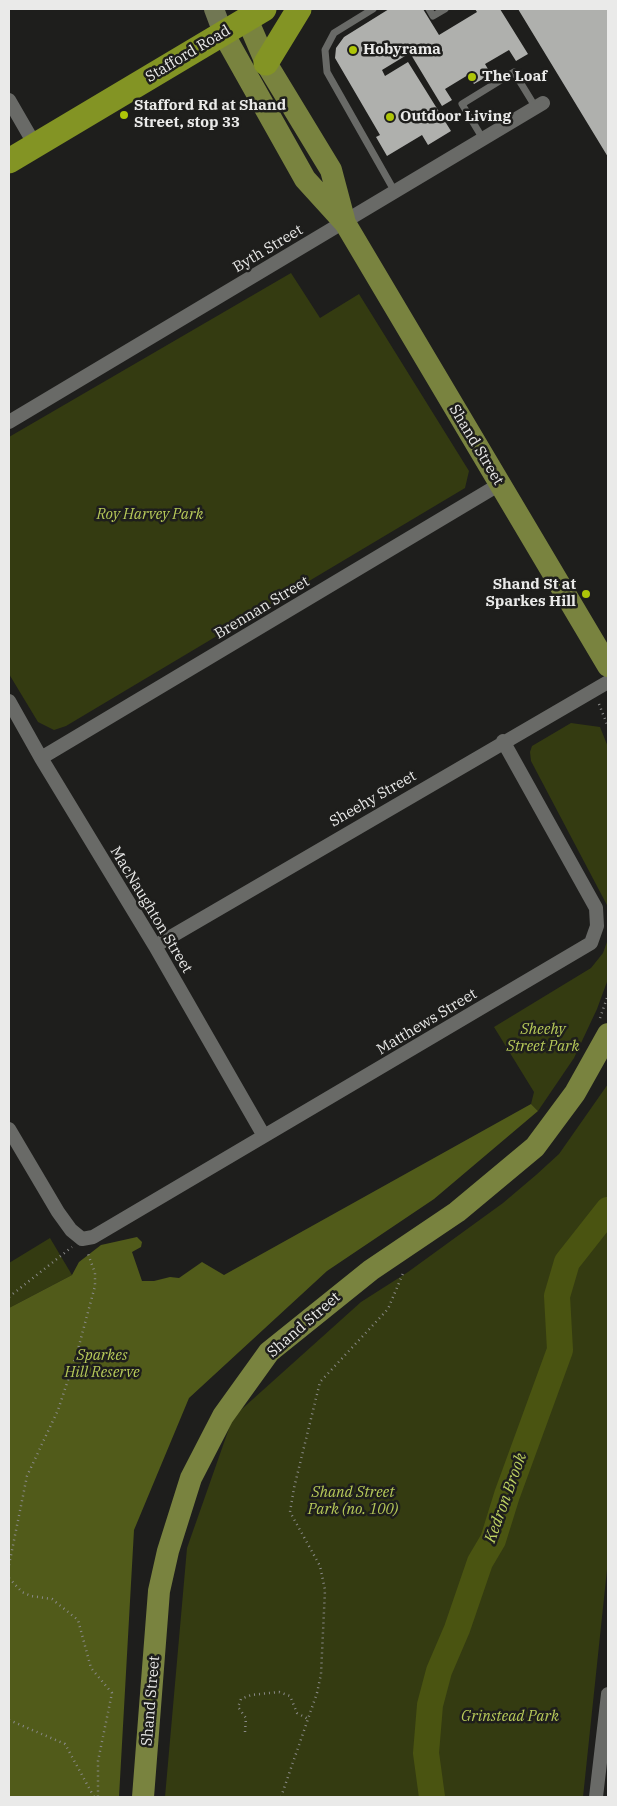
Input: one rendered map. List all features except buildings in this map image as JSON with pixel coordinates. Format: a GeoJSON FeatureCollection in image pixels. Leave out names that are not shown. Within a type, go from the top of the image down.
{"type":"FeatureCollection","features":[{"type":"Feature","properties":{"kind":"highway"},"geometry":{"type":"LineString","coordinates":[[266,63],[299,9]]}},
{"type":"Feature","properties":{"kind":"highway","name":"Stafford Road"},"geometry":{"type":"LineString","coordinates":[[9,161],[224,33],[252,12]]}},
{"type":"Feature","properties":{"kind":"main road"},"geometry":{"type":"LineString","coordinates":[[214,9],[224,33]]}},
{"type":"Feature","properties":{"kind":"main road","name":"Shand Street"},"geometry":{"type":"LineString","coordinates":[[252,12],[266,63],[331,170],[345,223]]}},
{"type":"Feature","properties":{"kind":"main road","name":"Shand Street"},"geometry":{"type":"LineString","coordinates":[[224,33],[305,179],[345,223],[608,666]]}},
{"type":"Feature","properties":{"kind":"main road","name":"Shand Street"},"geometry":{"type":"LineString","coordinates":[[143,1797],[159,1591],[168,1551],[191,1478],[223,1416],[269,1352],[357,1280],[457,1212],[534,1147],[574,1094],[604,1027]]}},
{"type":"Feature","properties":{"kind":"street"},"geometry":{"type":"LineString","coordinates":[[9,100],[35,145]]}},
{"type":"Feature","properties":{"kind":"street","name":"Byth Street"},"geometry":{"type":"LineString","coordinates":[[9,422],[539,106]]}},
{"type":"Feature","properties":{"kind":"street","name":"Brennan Street"},"geometry":{"type":"LineString","coordinates":[[41,758],[500,484]]}},
{"type":"Feature","properties":{"kind":"street","name":"Sheehy Street"},"geometry":{"type":"LineString","coordinates":[[155,946],[503,741],[608,682]]}},
{"type":"Feature","properties":{"kind":"street","name":"MacNaughton Street"},"geometry":{"type":"LineString","coordinates":[[9,701],[41,758],[155,946],[264,1136]]}},
{"type":"Feature","properties":{"kind":"street","name":"Matthews Street"},"geometry":{"type":"LineString","coordinates":[[82,1239],[93,1237],[591,943],[597,926],[596,908],[503,741]]}},
{"type":"Feature","properties":{"kind":"street"},"geometry":{"type":"LineString","coordinates":[[9,1129],[58,1212],[71,1230],[82,1239]]}},
{"type":"Feature","properties":{"kind":"street"},"geometry":{"type":"LineString","coordinates":[[596,1797],[608,1694]]}},
{"type":"Feature","properties":{"kind":"lane"},"geometry":{"type":"LineString","coordinates":[[373,9],[334,33],[325,50],[327,72],[396,193]]}},
{"type":"Feature","properties":{"kind":"lane"},"geometry":{"type":"LineString","coordinates":[[429,9],[433,16],[444,9]]}},
{"type":"Feature","properties":{"kind":"lane"},"geometry":{"type":"LineString","coordinates":[[483,140],[462,104],[514,72],[539,106]]}},
{"type":"Feature","properties":{"kind":"path"},"geometry":{"type":"LineString","coordinates":[[599,704],[608,726]]}},
{"type":"Feature","properties":{"kind":"path"},"geometry":{"type":"LineString","coordinates":[[604,1027],[608,995]]}},
{"type":"Feature","properties":{"kind":"path"},"geometry":{"type":"LineString","coordinates":[[9,1297],[82,1239],[95,1273],[95,1286],[77,1353],[58,1410],[27,1476],[9,1565]]}},
{"type":"Feature","properties":{"kind":"path"},"geometry":{"type":"LineString","coordinates":[[281,1797],[308,1719],[321,1674],[325,1590],[320,1566],[290,1512],[317,1391]]}},
{"type":"Feature","properties":{"kind":"path"},"geometry":{"type":"LineString","coordinates":[[9,1578],[22,1592],[31,1596],[52,1599],[78,1620],[91,1668],[112,1694],[98,1761],[96,1797]]}},
{"type":"Feature","properties":{"kind":"path"},"geometry":{"type":"LineString","coordinates":[[245,1732],[246,1718],[238,1707],[241,1698],[251,1695],[280,1692],[290,1696],[297,1713],[308,1719]]}},
{"type":"Feature","properties":{"kind":"path"},"geometry":{"type":"LineString","coordinates":[[9,1720],[65,1744],[96,1797]]}},
{"type":"Feature","properties":{"kind":"green space","name":"Roy Harvey Park"},"geometry":{"type":"Polygon","coordinates":[[[291,273],[320,318],[359,294],[469,471],[465,488],[66,726],[54,730],[38,722],[9,674],[9,437],[291,273]]]}},
{"type":"Feature","properties":{"kind":"green space"},"geometry":{"type":"Polygon","coordinates":[[[571,723],[600,727],[608,747],[608,907],[531,761],[530,752],[532,746],[571,723]]]}},
{"type":"Feature","properties":{"kind":"green space","name":"Sheehy Street Park"},"geometry":{"type":"Polygon","coordinates":[[[608,939],[608,979],[597,1009],[574,1058],[538,1111],[531,1104],[534,1092],[494,1027],[591,968],[603,953],[608,939]]]}},
{"type":"Feature","properties":{"kind":"green space","name":"Shand Street Park (no. 100)"},"geometry":{"type":"Polygon","coordinates":[[[608,1084],[608,1560],[583,1797],[165,1797],[187,1548],[233,1417],[361,1302],[408,1272],[503,1203],[536,1175],[559,1154],[608,1084]]]}},
{"type":"Feature","properties":{"kind":"green space","name":"Sparkes Hill Reserve"},"geometry":{"type":"Polygon","coordinates":[[[531,1104],[538,1111],[434,1199],[327,1271],[189,1398],[134,1530],[119,1797],[9,1797],[9,1308],[72,1275],[79,1262],[101,1245],[137,1237],[142,1242],[141,1247],[132,1252],[142,1281],[154,1281],[170,1277],[179,1278],[202,1262],[224,1275],[531,1104]]]}},
{"type":"Feature","properties":{"kind":"green space"},"geometry":{"type":"Polygon","coordinates":[[[50,1238],[72,1275],[9,1308],[9,1263],[50,1238]]]}},
{"type":"Feature","properties":{"kind":"waterway","name":"Kedron Brook"},"geometry":{"type":"LineString","coordinates":[[432,1797],[426,1753],[430,1705],[439,1671],[457,1629],[480,1562],[493,1540],[507,1495],[560,1350],[557,1296],[567,1262],[608,1210]]}},
{"type":"Feature","properties":{"kind":"place","name":"Hobyrama"},"geometry":{"type":"Point","coordinates":[353,50]}},
{"type":"Feature","properties":{"kind":"place","name":"The Loaf"},"geometry":{"type":"Point","coordinates":[472,77]}},
{"type":"Feature","properties":{"kind":"place","name":"Stafford Rd at Shand Street, stop 33"},"geometry":{"type":"Point","coordinates":[124,115]}},
{"type":"Feature","properties":{"kind":"place","name":"Outdoor Living"},"geometry":{"type":"Point","coordinates":[390,117]}},
{"type":"Feature","properties":{"kind":"place","name":"Shand St at Sparkes Hill"},"geometry":{"type":"Point","coordinates":[586,594]}},
{"type":"Feature","properties":{"kind":"park label","name":"Grinstead Park"},"geometry":{"type":"Point","coordinates":[510,1717]}}]}
